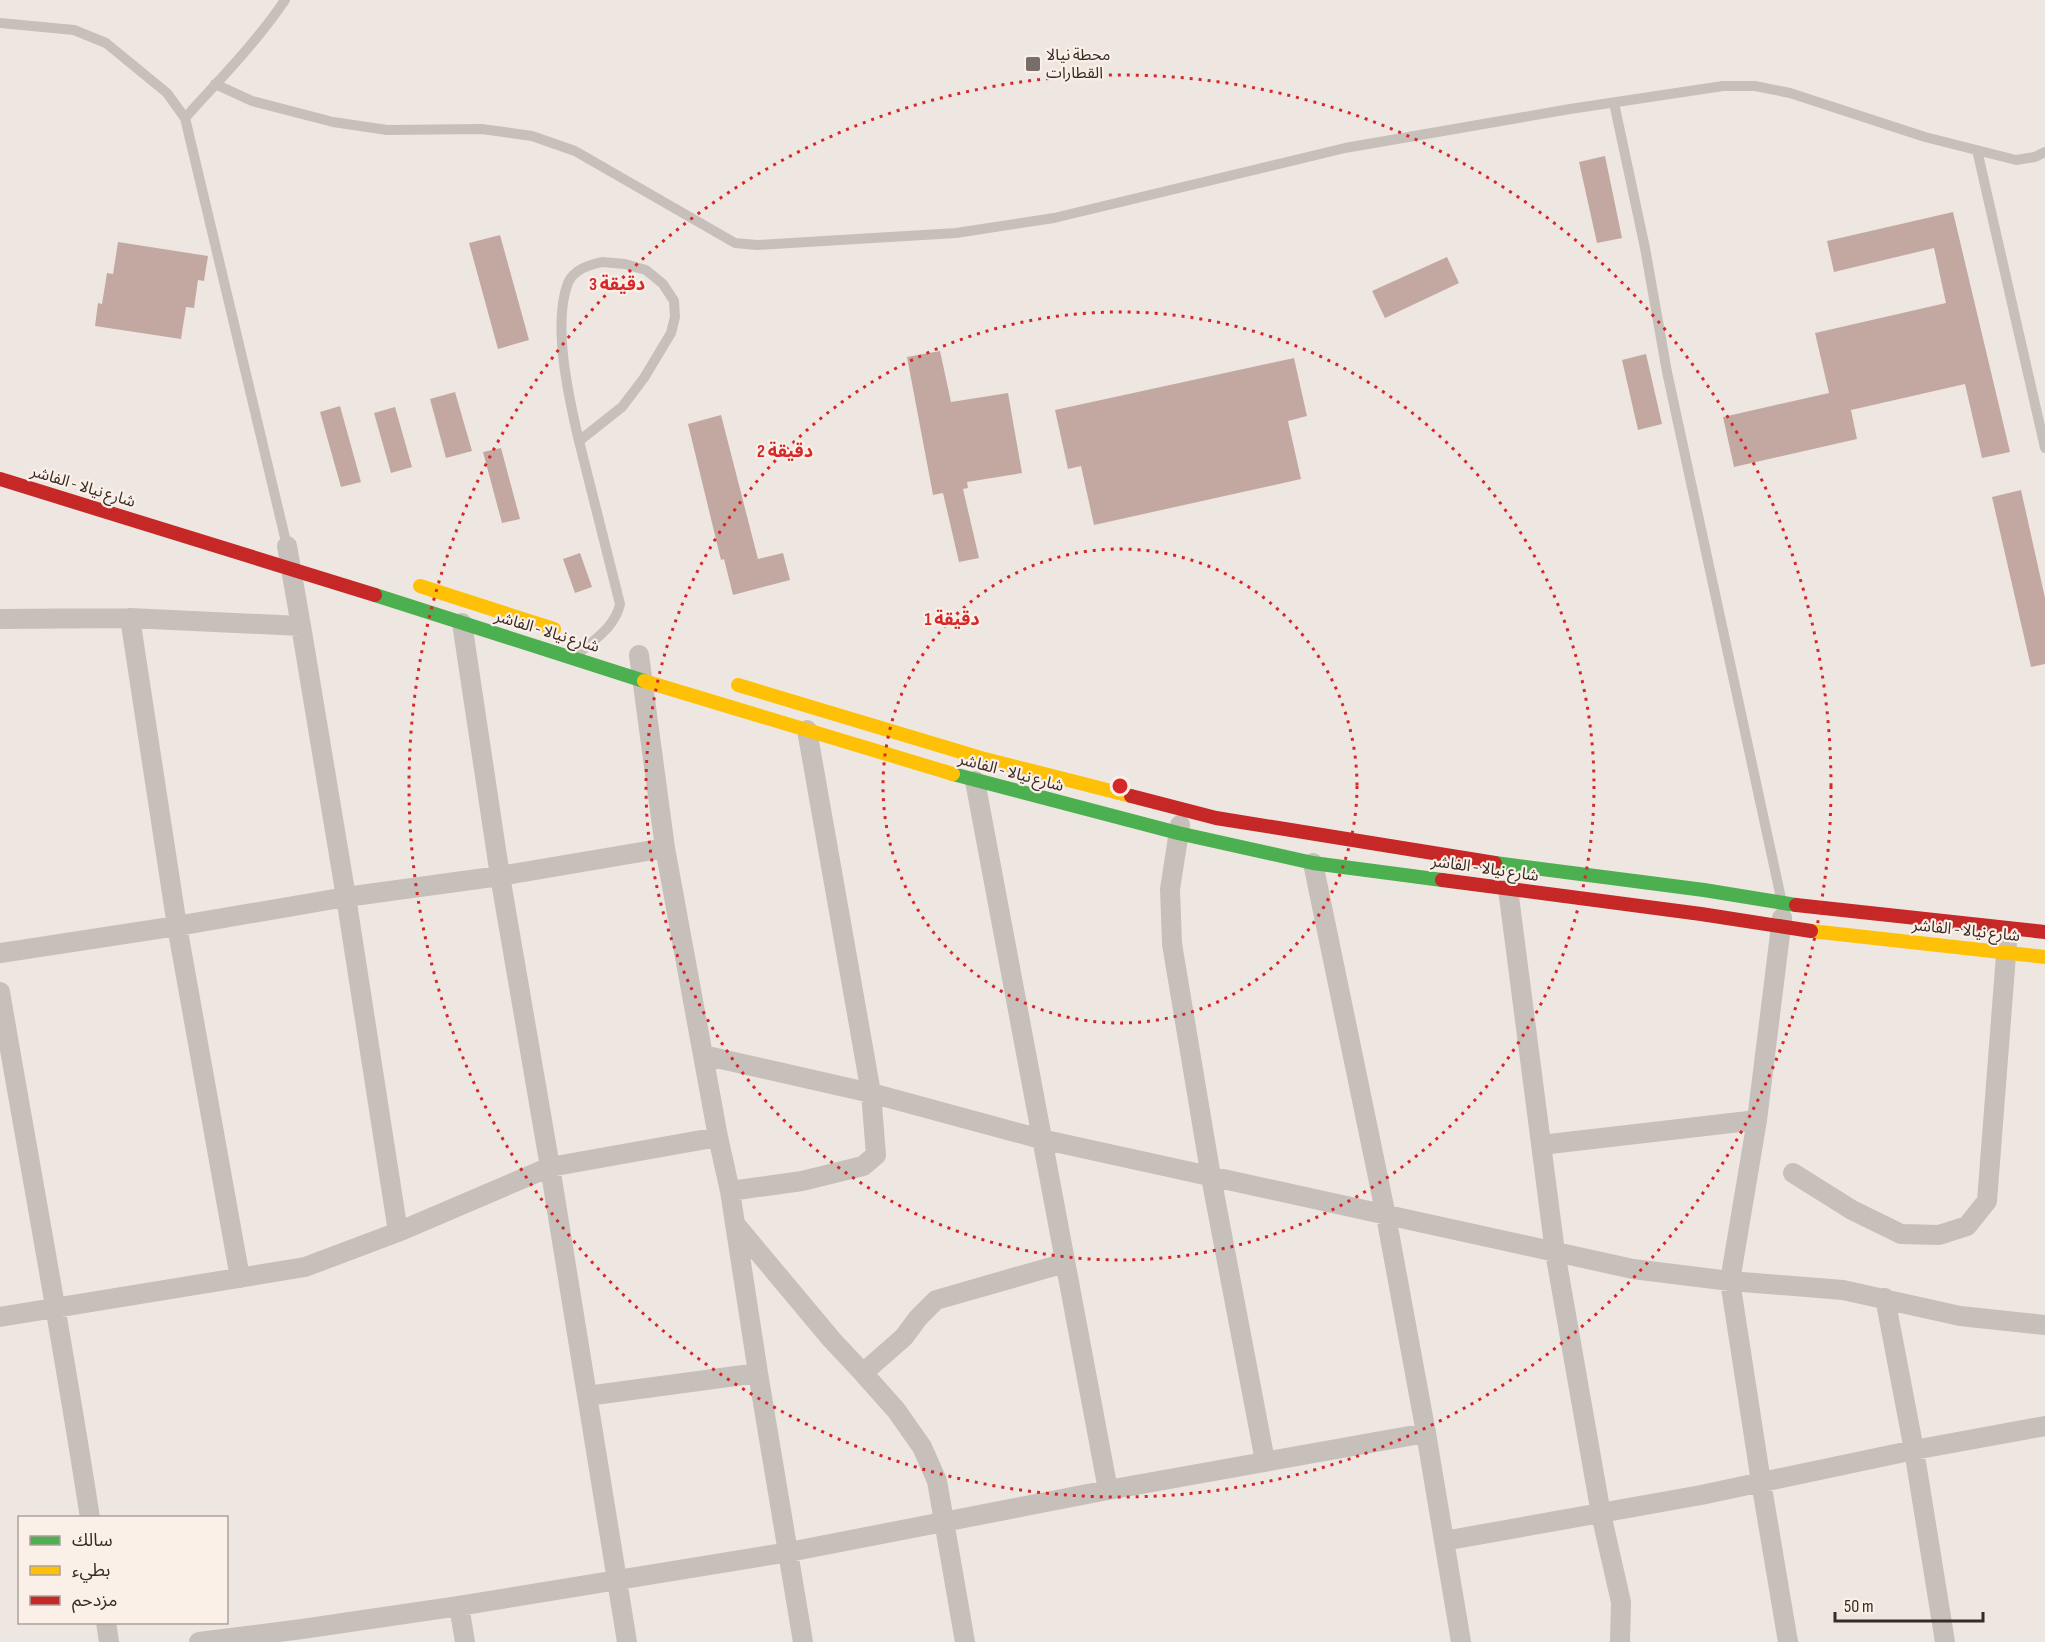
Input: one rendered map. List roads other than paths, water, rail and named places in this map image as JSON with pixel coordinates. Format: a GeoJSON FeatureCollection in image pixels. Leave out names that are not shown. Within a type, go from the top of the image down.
{"type":"FeatureCollection","features":[{"type":"Feature","properties":{"kind":"highway","name":"شارع نيالا - الفاشر"},"geometry":{"type":"LineString","coordinates":[[0,479],[975,781],[1178,833],[1313,863],[1781,925],[1810,931],[2045,957]]}},
{"type":"Feature","properties":{"kind":"highway","name":"شارع نيالا - الفاشر"},"geometry":{"type":"LineString","coordinates":[[408,582],[562,631]]}},
{"type":"Feature","properties":{"kind":"highway"},"geometry":{"type":"LineString","coordinates":[[421,609],[429,589]]}},
{"type":"Feature","properties":{"kind":"highway","name":"شارع نيالا - الفاشر"},"geometry":{"type":"LineString","coordinates":[[588,639],[611,647]]}},
{"type":"Feature","properties":{"kind":"highway","name":"شارع نيالا - الفاشر"},"geometry":{"type":"LineString","coordinates":[[719,680],[981,758],[1183,810],[1282,830],[1454,858],[1704,890],[1782,903],[2045,932]]}},
{"type":"Feature","properties":{"kind":"street"},"geometry":{"type":"LineString","coordinates":[[287,546],[346,897],[398,1232]]}},
{"type":"Feature","properties":{"kind":"street"},"geometry":{"type":"LineString","coordinates":[[0,619],[130,618],[301,626]]}},
{"type":"Feature","properties":{"kind":"street"},"geometry":{"type":"LineString","coordinates":[[130,618],[177,926],[240,1278]]}},
{"type":"Feature","properties":{"kind":"street"},"geometry":{"type":"LineString","coordinates":[[462,623],[500,876],[627,1642]]}},
{"type":"Feature","properties":{"kind":"street"},"geometry":{"type":"LineString","coordinates":[[642,656],[641,678],[665,848],[730,1191],[803,1642]]}},
{"type":"Feature","properties":{"kind":"street"},"geometry":{"type":"LineString","coordinates":[[730,1191],[802,1181],[863,1166],[876,1155],[871,1094],[807,730]]}},
{"type":"Feature","properties":{"kind":"street"},"geometry":{"type":"LineString","coordinates":[[975,781],[1107,1490]]}},
{"type":"Feature","properties":{"kind":"street"},"geometry":{"type":"LineString","coordinates":[[1183,810],[1170,889],[1172,944],[1211,1177],[1265,1461]]}},
{"type":"Feature","properties":{"kind":"street"},"geometry":{"type":"LineString","coordinates":[[0,953],[346,897],[500,876],[665,848]]}},
{"type":"Feature","properties":{"kind":"street"},"geometry":{"type":"LineString","coordinates":[[1313,863],[1386,1216],[1461,1642]]}},
{"type":"Feature","properties":{"kind":"street"},"geometry":{"type":"LineString","coordinates":[[1508,889],[1555,1252],[1601,1514],[1621,1602],[1618,1641]]}},
{"type":"Feature","properties":{"kind":"street"},"geometry":{"type":"LineString","coordinates":[[1782,903],[1757,1120],[1730,1281],[1788,1642]]}},
{"type":"Feature","properties":{"kind":"street"},"geometry":{"type":"LineString","coordinates":[[1793,1173],[1852,1210],[1901,1234],[1939,1236],[1967,1226],[1987,1201],[2008,928]]}},
{"type":"Feature","properties":{"kind":"street"},"geometry":{"type":"LineString","coordinates":[[0,992],[70,1390],[90,1516]]}},
{"type":"Feature","properties":{"kind":"street"},"geometry":{"type":"LineString","coordinates":[[704,1056],[871,1094],[1041,1139],[1632,1269],[1730,1281],[1833,1289],[1885,1298],[1960,1316],[2045,1325]]}},
{"type":"Feature","properties":{"kind":"street"},"geometry":{"type":"LineString","coordinates":[[1541,1144],[1757,1120]]}},
{"type":"Feature","properties":{"kind":"street"},"geometry":{"type":"LineString","coordinates":[[0,1317],[305,1267],[398,1232],[550,1167],[718,1137]]}},
{"type":"Feature","properties":{"kind":"street"},"geometry":{"type":"LineString","coordinates":[[735,1224],[832,1340],[896,1410],[922,1447],[937,1480],[964,1642]]}},
{"type":"Feature","properties":{"kind":"street"},"geometry":{"type":"LineString","coordinates":[[863,1373],[904,1337],[918,1318],[936,1300],[1065,1263]]}},
{"type":"Feature","properties":{"kind":"street"},"geometry":{"type":"LineString","coordinates":[[1885,1298],[1914,1450],[1945,1642]]}},
{"type":"Feature","properties":{"kind":"street"},"geometry":{"type":"LineString","coordinates":[[587,1396],[758,1373]]}},
{"type":"Feature","properties":{"kind":"street"},"geometry":{"type":"LineString","coordinates":[[1444,1541],[1601,1514],[1914,1450],[2045,1426]]}},
{"type":"Feature","properties":{"kind":"street"},"geometry":{"type":"LineString","coordinates":[[199,1642],[303,1636],[459,1606],[789,1552],[1107,1490],[1426,1433]]}},
{"type":"Feature","properties":{"kind":"street"},"geometry":{"type":"LineString","coordinates":[[459,1606],[465,1642]]}},
{"type":"Feature","properties":{"kind":"street"},"geometry":{"type":"LineString","coordinates":[[106,1624],[109,1642]]}},
{"type":"Feature","properties":{"kind":"lane"},"geometry":{"type":"LineString","coordinates":[[185,118],[275,15],[285,0]]}},
{"type":"Feature","properties":{"kind":"lane"},"geometry":{"type":"LineString","coordinates":[[0,23],[74,30],[105,44],[167,93],[185,118],[287,546]]}},
{"type":"Feature","properties":{"kind":"lane"},"geometry":{"type":"LineString","coordinates":[[216,84],[252,101],[333,122],[387,130],[482,129],[532,135],[575,151],[735,243],[757,245],[956,233],[1054,218],[1345,148],[1723,86],[1755,86],[1790,93],[1924,137],[2016,160],[2035,157],[2045,152]]}},
{"type":"Feature","properties":{"kind":"lane"},"geometry":{"type":"LineString","coordinates":[[1614,103],[1670,383],[1782,903]]}},
{"type":"Feature","properties":{"kind":"lane"},"geometry":{"type":"LineString","coordinates":[[1977,150],[2045,448]]}},
{"type":"Feature","properties":{"kind":"lane"},"geometry":{"type":"LineString","coordinates":[[573,658],[588,639],[617,617],[620,604],[579,441],[568,396],[563,350],[563,309],[569,282],[585,265],[602,262],[625,264],[646,270],[663,284],[674,301],[675,317],[671,333],[644,378],[622,407],[579,441]]}},
{"type":"Feature","properties":{"kind":"place","name":"محطة نيالا القطارات"},"geometry":{"type":"Point","coordinates":[1033,64]}}]}
